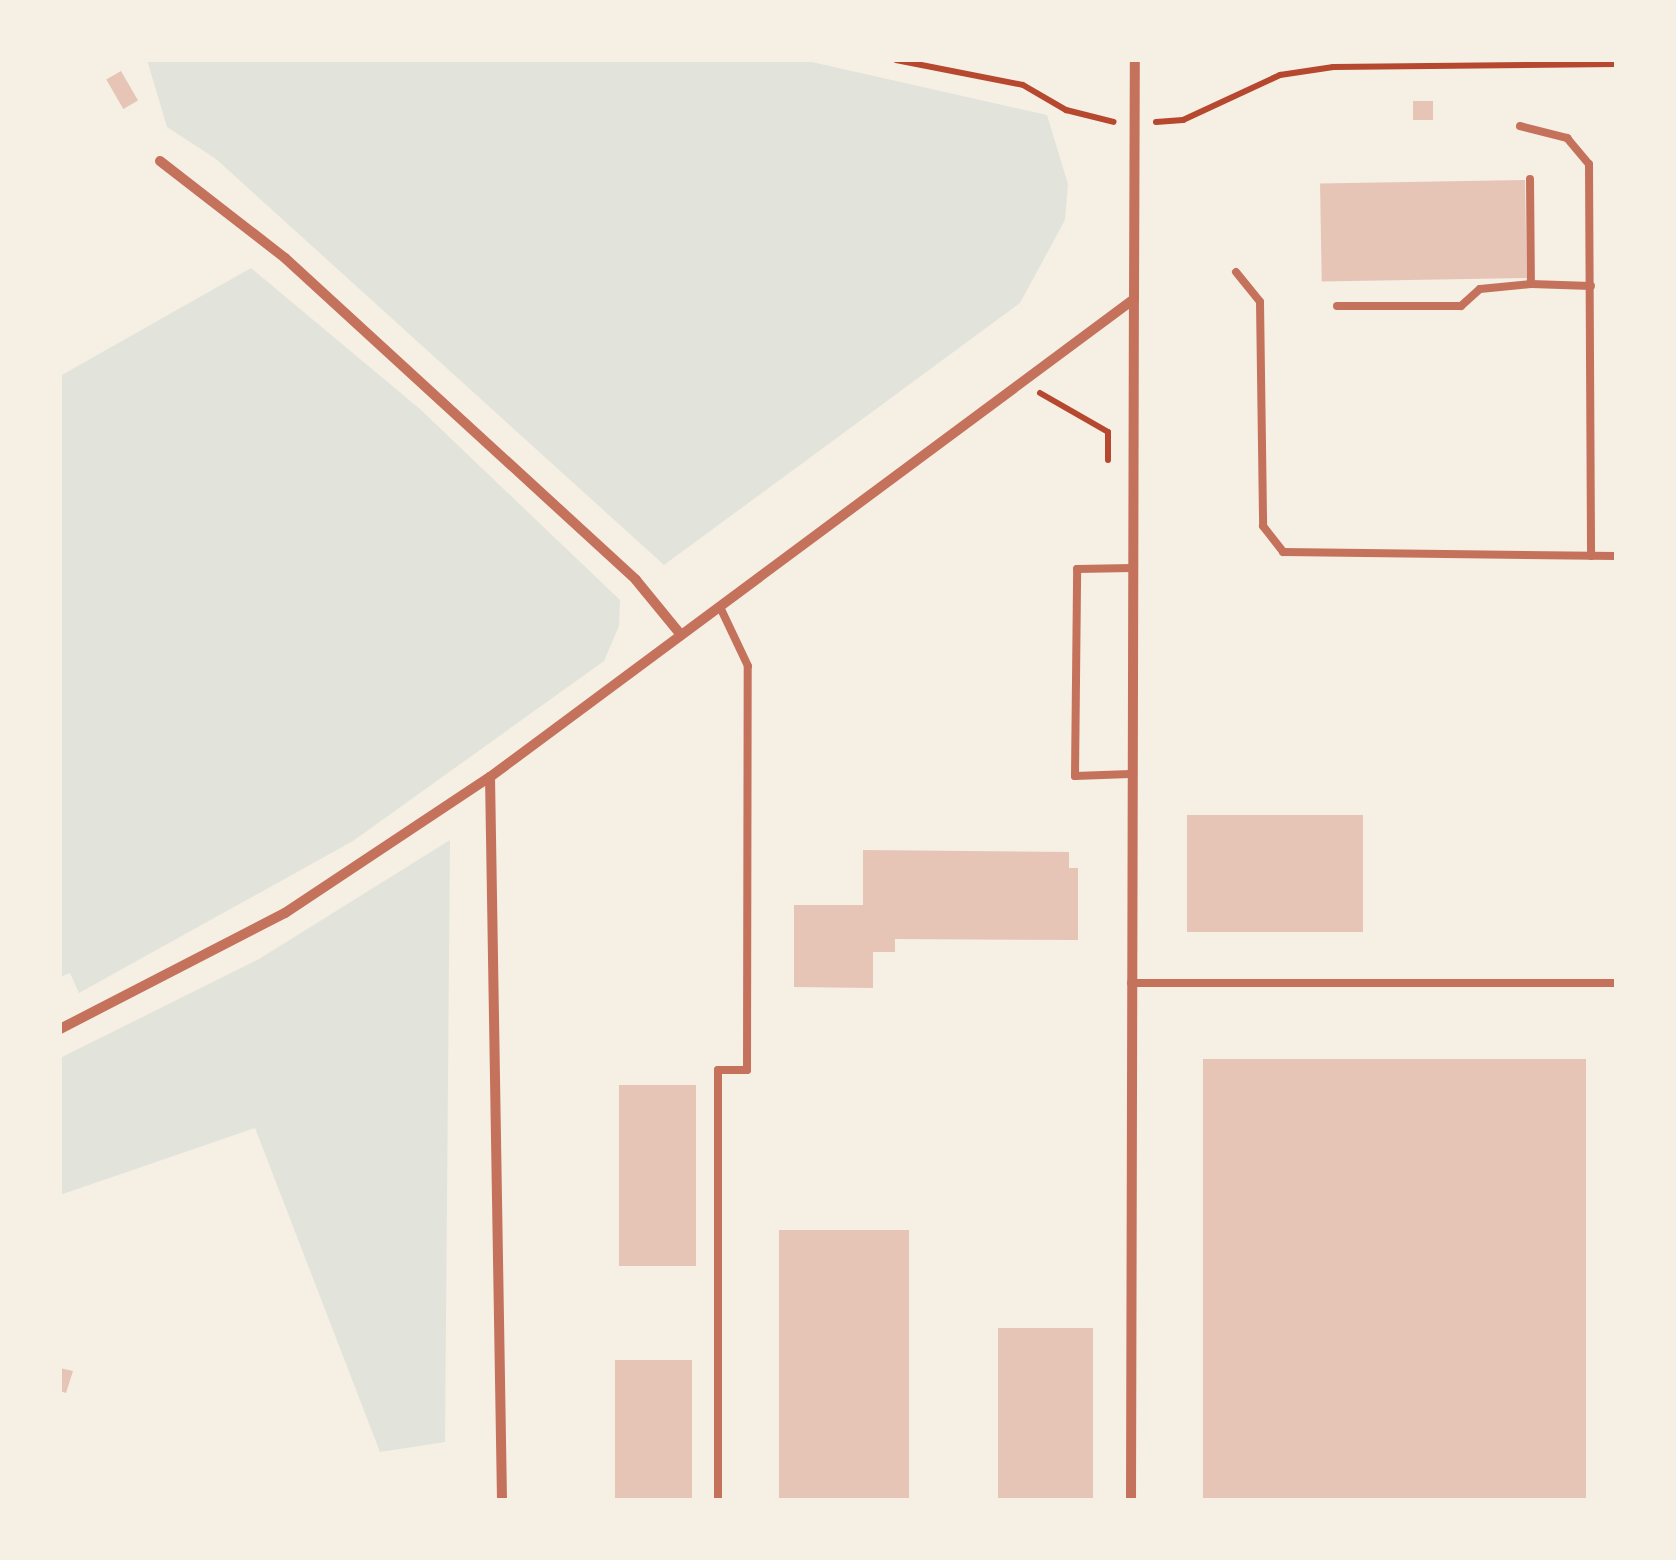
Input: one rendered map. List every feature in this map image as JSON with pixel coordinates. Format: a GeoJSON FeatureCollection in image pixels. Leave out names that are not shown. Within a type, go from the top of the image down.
{"type":"FeatureCollection","features":[{"type":"Feature","properties":{"kind":"street"},"geometry":{"type":"LineString","coordinates":[[1131,1500],[1130,774],[1135,60]]}},
{"type":"Feature","properties":{"kind":"street"},"geometry":{"type":"LineString","coordinates":[[160,161],[285,258],[636,580],[681,635]]}},
{"type":"Feature","properties":{"kind":"street"},"geometry":{"type":"LineString","coordinates":[[60,1029],[285,913],[490,777],[1134,299]]}},
{"type":"Feature","properties":{"kind":"street"},"geometry":{"type":"LineString","coordinates":[[490,777],[502,1500]]}},
{"type":"Feature","properties":{"kind":"lane"},"geometry":{"type":"LineString","coordinates":[[1520,126],[1585,152],[1591,286],[1591,556]]}},
{"type":"Feature","properties":{"kind":"lane"},"geometry":{"type":"LineString","coordinates":[[1530,179],[1531,284]]}},
{"type":"Feature","properties":{"kind":"lane"},"geometry":{"type":"LineString","coordinates":[[1236,272],[1260,302],[1263,526],[1284,552],[1616,556]]}},
{"type":"Feature","properties":{"kind":"lane"},"geometry":{"type":"LineString","coordinates":[[1337,306],[1461,306],[1480,289],[1531,284],[1591,286]]}},
{"type":"Feature","properties":{"kind":"lane"},"geometry":{"type":"LineString","coordinates":[[1130,774],[1074,776],[1077,570],[1132,568]]}},
{"type":"Feature","properties":{"kind":"lane"},"geometry":{"type":"LineString","coordinates":[[718,1500],[718,1070],[747,1070],[748,666],[720,608]]}},
{"type":"Feature","properties":{"kind":"lane"},"geometry":{"type":"LineString","coordinates":[[1130,983],[1616,984]]}},
{"type":"Feature","properties":{"kind":"path"},"geometry":{"type":"LineString","coordinates":[[896,60],[1023,85],[1066,110],[1136,123],[1183,120],[1280,75],[1333,67],[1480,72],[1616,64]]}},
{"type":"Feature","properties":{"kind":"path"},"geometry":{"type":"LineString","coordinates":[[1118,122],[1118,140]]}},
{"type":"Feature","properties":{"kind":"shaded area"},"geometry":{"type":"Polygon","coordinates":[[[147,60],[803,60],[1047,115],[1068,184],[1065,220],[1020,303],[664,565],[216,159],[167,127],[147,60]]]}},
{"type":"Feature","properties":{"kind":"shaded area"},"geometry":{"type":"Polygon","coordinates":[[[251,268],[420,409],[620,600],[619,626],[604,661],[353,841],[79,993],[70,973],[60,977],[60,376],[251,268]]]}},
{"type":"Feature","properties":{"kind":"shaded area"},"geometry":{"type":"Polygon","coordinates":[[[450,840],[445,1442],[380,1452],[255,1128],[60,1195],[60,1058],[259,959],[450,840]]]}},
{"type":"Feature","properties":{"kind":"building"},"geometry":{"type":"Polygon","coordinates":[[[121,71],[138,100],[123,109],[106,80],[121,71]]]}},
{"type":"Feature","properties":{"kind":"building"},"geometry":{"type":"Polygon","coordinates":[[[1413,101],[1433,101],[1433,120],[1413,120],[1413,101]]]}},
{"type":"Feature","properties":{"kind":"building"},"geometry":{"type":"Polygon","coordinates":[[[1525,180],[1527,278],[1322,282],[1320,184],[1525,180]]]}},
{"type":"Feature","properties":{"kind":"building"},"geometry":{"type":"Polygon","coordinates":[[[1187,815],[1363,815],[1363,932],[1187,932],[1187,815]]]}},
{"type":"Feature","properties":{"kind":"building"},"geometry":{"type":"Polygon","coordinates":[[[863,850],[1069,852],[1069,868],[1078,868],[1078,940],[895,939],[895,952],[873,952],[873,988],[794,987],[794,905],[863,905],[863,850]]]}},
{"type":"Feature","properties":{"kind":"building"},"geometry":{"type":"Polygon","coordinates":[[[1203,1059],[1586,1059],[1586,1500],[1203,1500],[1203,1059]]]}},
{"type":"Feature","properties":{"kind":"building"},"geometry":{"type":"Polygon","coordinates":[[[619,1085],[696,1085],[696,1266],[619,1266],[619,1085]]]}},
{"type":"Feature","properties":{"kind":"building"},"geometry":{"type":"Polygon","coordinates":[[[779,1230],[909,1230],[909,1500],[779,1500],[779,1230]]]}},
{"type":"Feature","properties":{"kind":"building"},"geometry":{"type":"Polygon","coordinates":[[[998,1328],[1093,1328],[1093,1500],[998,1500],[998,1328]]]}},
{"type":"Feature","properties":{"kind":"building"},"geometry":{"type":"Polygon","coordinates":[[[615,1360],[692,1360],[692,1500],[615,1500],[615,1360]]]}},
{"type":"Feature","properties":{"kind":"building"},"geometry":{"type":"Polygon","coordinates":[[[60,1368],[73,1371],[66,1393],[60,1391],[60,1368]]]}}]}
